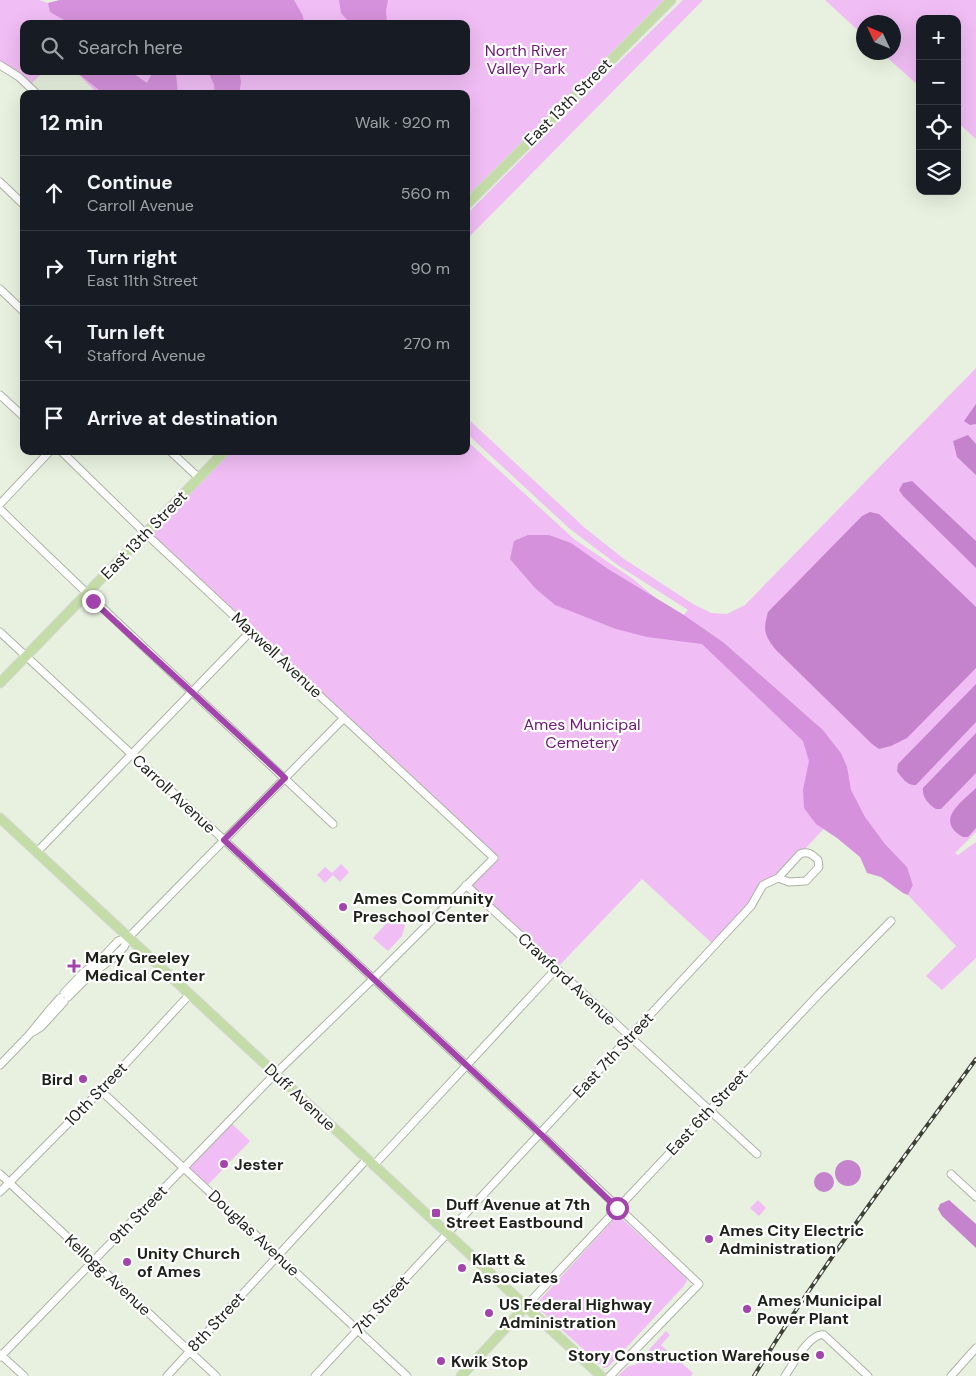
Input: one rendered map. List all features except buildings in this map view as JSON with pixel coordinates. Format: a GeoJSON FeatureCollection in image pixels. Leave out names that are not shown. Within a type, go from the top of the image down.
{"type":"FeatureCollection","features":[{"type":"Feature","properties":{"kind":"main road","name":"East 13th Street"},"geometry":{"type":"LineString","coordinates":[[470,202],[671,0]]}},
{"type":"Feature","properties":{"kind":"main road","name":"East 13th Street"},"geometry":{"type":"LineString","coordinates":[[0,684],[221,455]]}},
{"type":"Feature","properties":{"kind":"main road","name":"Duff Avenue"},"geometry":{"type":"LineString","coordinates":[[0,818],[601,1376]]}},
{"type":"Feature","properties":{"kind":"main road"},"geometry":{"type":"LineString","coordinates":[[461,1376],[526,1306]]}},
{"type":"Feature","properties":{"kind":"street"},"geometry":{"type":"LineString","coordinates":[[0,65],[32,90]]}},
{"type":"Feature","properties":{"kind":"street"},"geometry":{"type":"LineString","coordinates":[[0,182],[20,201]]}},
{"type":"Feature","properties":{"kind":"street"},"geometry":{"type":"LineString","coordinates":[[0,289],[20,308]]}},
{"type":"Feature","properties":{"kind":"street"},"geometry":{"type":"LineString","coordinates":[[0,395],[20,413]]}},
{"type":"Feature","properties":{"kind":"street"},"geometry":{"type":"LineString","coordinates":[[0,504],[46,455]]}},
{"type":"Feature","properties":{"kind":"street","name":"Maxwell Avenue"},"geometry":{"type":"LineString","coordinates":[[66,455],[145,533],[494,858]]}},
{"type":"Feature","properties":{"kind":"street"},"geometry":{"type":"LineString","coordinates":[[174,455],[199,478]]}},
{"type":"Feature","properties":{"kind":"street"},"geometry":{"type":"LineString","coordinates":[[0,509],[86,594],[333,824]]}},
{"type":"Feature","properties":{"kind":"street"},"geometry":{"type":"LineString","coordinates":[[37,852],[251,631]]}},
{"type":"Feature","properties":{"kind":"street","name":"Carroll Avenue"},"geometry":{"type":"LineString","coordinates":[[0,632],[699,1284],[610,1376]]}},
{"type":"Feature","properties":{"kind":"street"},"geometry":{"type":"LineString","coordinates":[[29,1035],[41,1026],[83,973],[103,957],[118,941],[128,937],[344,718]]}},
{"type":"Feature","properties":{"kind":"street","name":"East 7th Street"},"geometry":{"type":"LineString","coordinates":[[447,1233],[751,906],[763,886],[778,878],[804,852],[809,852],[818,860],[819,867],[806,881],[789,882],[778,878]]}},
{"type":"Feature","properties":{"kind":"street","name":"9th Street"},"geometry":{"type":"LineString","coordinates":[[1,1355],[275,1074],[494,858]]}},
{"type":"Feature","properties":{"kind":"street","name":"Crawford Avenue"},"geometry":{"type":"LineString","coordinates":[[466,885],[757,1154]]}},
{"type":"Feature","properties":{"kind":"street","name":"East 6th Street"},"geometry":{"type":"LineString","coordinates":[[526,1306],[818,995],[892,921]]}},
{"type":"Feature","properties":{"kind":"street","name":"8th Street"},"geometry":{"type":"LineString","coordinates":[[167,1376],[278,1256],[467,1066],[556,969]]}},
{"type":"Feature","properties":{"kind":"street","name":"10th Street"},"geometry":{"type":"LineString","coordinates":[[0,1192],[100,1090],[190,994]]}},
{"type":"Feature","properties":{"kind":"street"},"geometry":{"type":"LineString","coordinates":[[0,1066],[52,1007],[64,998]]}},
{"type":"Feature","properties":{"kind":"street","name":"Douglas Avenue"},"geometry":{"type":"LineString","coordinates":[[100,1090],[407,1376]]}},
{"type":"Feature","properties":{"kind":"street","name":"Kellogg Avenue"},"geometry":{"type":"LineString","coordinates":[[0,1174],[216,1376]]}},
{"type":"Feature","properties":{"kind":"street"},"geometry":{"type":"LineString","coordinates":[[952,1174],[976,1197]]}},
{"type":"Feature","properties":{"kind":"street","name":"7th Street"},"geometry":{"type":"LineString","coordinates":[[314,1376],[447,1233]]}},
{"type":"Feature","properties":{"kind":"street"},"geometry":{"type":"LineString","coordinates":[[785,1376],[816,1334],[824,1335],[868,1376]]}},
{"type":"Feature","properties":{"kind":"street"},"geometry":{"type":"LineString","coordinates":[[951,1376],[976,1348]]}},
{"type":"Feature","properties":{"kind":"street"},"geometry":{"type":"LineString","coordinates":[[1,1355],[24,1376]]}},
{"type":"Feature","properties":{"kind":"green space","name":"North River Valley Park"},"geometry":{"type":"Polygon","coordinates":[[[0,0],[39,0],[48,3],[60,0],[671,0],[470,201],[470,90],[94,90],[79,75],[470,75],[470,20],[20,20],[20,75],[40,75],[29,86],[0,65],[0,0]]]}},
{"type":"Feature","properties":{"kind":"green space"},"geometry":{"type":"Polygon","coordinates":[[[683,0],[703,0],[470,236],[470,211],[683,0]]]}},
{"type":"Feature","properties":{"kind":"green space"},"geometry":{"type":"Polygon","coordinates":[[[825,0],[976,0],[976,139],[961,126],[961,15],[916,15],[916,83],[890,60],[901,60],[901,15],[856,15],[856,29],[825,0]]]}},
{"type":"Feature","properties":{"kind":"green space","name":"Ames Municipal Cemetery"},"geometry":{"type":"Polygon","coordinates":[[[976,368],[976,832],[955,853],[958,855],[976,842],[976,958],[942,990],[926,976],[956,946],[908,895],[913,885],[907,867],[885,844],[865,818],[854,797],[800,854],[771,881],[714,945],[642,879],[556,969],[466,885],[493,858],[145,533],[221,455],[470,455],[470,444],[574,539],[633,579],[841,753],[823,730],[723,642],[684,615],[688,610],[619,566],[570,529],[470,437],[470,421],[585,528],[624,559],[693,604],[711,613],[727,614],[745,605],[976,368]]]}},
{"type":"Feature","properties":{"kind":"green space"},"geometry":{"type":"Polygon","coordinates":[[[341,864],[349,872],[340,882],[333,875],[325,883],[317,875],[325,867],[332,873],[341,864]]]}},
{"type":"Feature","properties":{"kind":"green space"},"geometry":{"type":"Polygon","coordinates":[[[394,915],[405,925],[402,936],[388,951],[373,938],[394,915]]]}},
{"type":"Feature","properties":{"kind":"green space"},"geometry":{"type":"Polygon","coordinates":[[[229,1121],[250,1141],[205,1188],[184,1168],[229,1121]]]}},
{"type":"Feature","properties":{"kind":"green space"},"geometry":{"type":"Polygon","coordinates":[[[758,1200],[766,1208],[759,1216],[750,1208],[758,1200]]]}},
{"type":"Feature","properties":{"kind":"green space"},"geometry":{"type":"Polygon","coordinates":[[[619,1216],[686,1277],[687,1281],[608,1367],[604,1368],[539,1309],[537,1305],[614,1219],[619,1216]]]}},
{"type":"Feature","properties":{"kind":"green space"},"geometry":{"type":"Polygon","coordinates":[[[666,1331],[670,1335],[661,1345],[693,1373],[691,1376],[618,1376],[628,1366],[635,1365],[666,1331]]]}},
{"type":"Feature","properties":{"kind":"shaded area"},"geometry":{"type":"Polygon","coordinates":[[[60,0],[294,0],[304,20],[64,20],[50,12],[48,3],[60,0]]]}},
{"type":"Feature","properties":{"kind":"shaded area"},"geometry":{"type":"Polygon","coordinates":[[[339,0],[388,0],[387,20],[347,20],[341,13],[339,0]]]}},
{"type":"Feature","properties":{"kind":"shaded area"},"geometry":{"type":"Polygon","coordinates":[[[80,75],[136,75],[147,83],[151,75],[176,75],[178,90],[99,90],[80,75]]]}},
{"type":"Feature","properties":{"kind":"shaded area"},"geometry":{"type":"Polygon","coordinates":[[[210,75],[240,75],[240,90],[215,90],[210,75]]]}},
{"type":"Feature","properties":{"kind":"shaded area"},"geometry":{"type":"Polygon","coordinates":[[[976,404],[976,424],[970,425],[964,421],[976,404]]]}},
{"type":"Feature","properties":{"kind":"shaded area"},"geometry":{"type":"Polygon","coordinates":[[[968,435],[976,444],[976,475],[957,457],[953,441],[968,435]]]}},
{"type":"Feature","properties":{"kind":"shaded area"},"geometry":{"type":"Polygon","coordinates":[[[912,481],[976,541],[976,568],[903,496],[899,490],[903,483],[912,481]]]}},
{"type":"Feature","properties":{"kind":"shaded area"},"geometry":{"type":"Polygon","coordinates":[[[870,512],[879,514],[976,607],[976,668],[907,738],[891,746],[879,749],[776,650],[767,636],[765,628],[768,612],[862,516],[870,512]]]}},
{"type":"Feature","properties":{"kind":"shaded area"},"geometry":{"type":"Polygon","coordinates":[[[528,535],[549,535],[571,543],[608,569],[684,615],[723,642],[823,730],[841,753],[847,767],[851,790],[865,817],[885,844],[907,867],[913,885],[908,895],[881,877],[867,873],[860,857],[816,824],[804,808],[803,790],[809,761],[803,741],[702,644],[647,637],[616,629],[555,605],[535,588],[510,559],[514,541],[528,535]]]}},
{"type":"Feature","properties":{"kind":"shaded area"},"geometry":{"type":"Polygon","coordinates":[[[976,684],[976,722],[916,785],[907,783],[897,771],[898,764],[976,684]]]}},
{"type":"Feature","properties":{"kind":"shaded area"},"geometry":{"type":"Polygon","coordinates":[[[976,733],[976,773],[941,809],[936,809],[926,800],[923,788],[976,733]]]}},
{"type":"Feature","properties":{"kind":"shaded area"},"geometry":{"type":"Polygon","coordinates":[[[976,788],[976,828],[968,837],[963,837],[955,831],[950,818],[958,806],[976,788]]]}},
{"type":"Feature","properties":{"kind":"shaded area"},"geometry":{"type":"Polygon","coordinates":[[[848,1160],[857,1164],[861,1173],[857,1182],[848,1186],[839,1182],[835,1173],[839,1164],[848,1160]]]}},
{"type":"Feature","properties":{"kind":"shaded area"},"geometry":{"type":"Polygon","coordinates":[[[824,1172],[831,1175],[834,1182],[831,1189],[824,1192],[817,1189],[814,1182],[817,1175],[824,1172]]]}},
{"type":"Feature","properties":{"kind":"shaded area"},"geometry":{"type":"Polygon","coordinates":[[[949,1200],[976,1224],[976,1248],[942,1216],[938,1209],[940,1204],[949,1200]]]}},
{"type":"Feature","properties":{"kind":"railway"},"geometry":{"type":"LineString","coordinates":[[754,1376],[834,1255],[976,1059]]}},
{"type":"Feature","properties":{"kind":"place","name":"Ames Community Preschool Center"},"geometry":{"type":"Point","coordinates":[343,907]}},
{"type":"Feature","properties":{"kind":"place","name":"Mary Greeley Medical Center"},"geometry":{"type":"Point","coordinates":[74,966]}},
{"type":"Feature","properties":{"kind":"place","name":"Bird"},"geometry":{"type":"Point","coordinates":[83,1079]}},
{"type":"Feature","properties":{"kind":"place","name":"Jester"},"geometry":{"type":"Point","coordinates":[224,1164]}},
{"type":"Feature","properties":{"kind":"place","name":"Duff Avenue at 7th Street Eastbound"},"geometry":{"type":"Point","coordinates":[436,1213]}},
{"type":"Feature","properties":{"kind":"place","name":"Ames City Electric Administration"},"geometry":{"type":"Point","coordinates":[709,1239]}},
{"type":"Feature","properties":{"kind":"place","name":"Unity Church of Ames"},"geometry":{"type":"Point","coordinates":[127,1262]}},
{"type":"Feature","properties":{"kind":"place","name":"Klatt & Associates"},"geometry":{"type":"Point","coordinates":[462,1268]}},
{"type":"Feature","properties":{"kind":"place","name":"Ames Municipal Power Plant"},"geometry":{"type":"Point","coordinates":[747,1309]}},
{"type":"Feature","properties":{"kind":"place","name":"US Federal Highway Administration"},"geometry":{"type":"Point","coordinates":[489,1313]}},
{"type":"Feature","properties":{"kind":"place","name":"Story Construction Warehouse"},"geometry":{"type":"Point","coordinates":[820,1355]}},
{"type":"Feature","properties":{"kind":"place","name":"Kwik Stop"},"geometry":{"type":"Point","coordinates":[441,1361]}},
{"type":"Feature","properties":{"kind":"route"},"geometry":{"type":"LineString","coordinates":[[93,601],[285,778],[224,840],[546,1139],[617,1208]]}}]}
